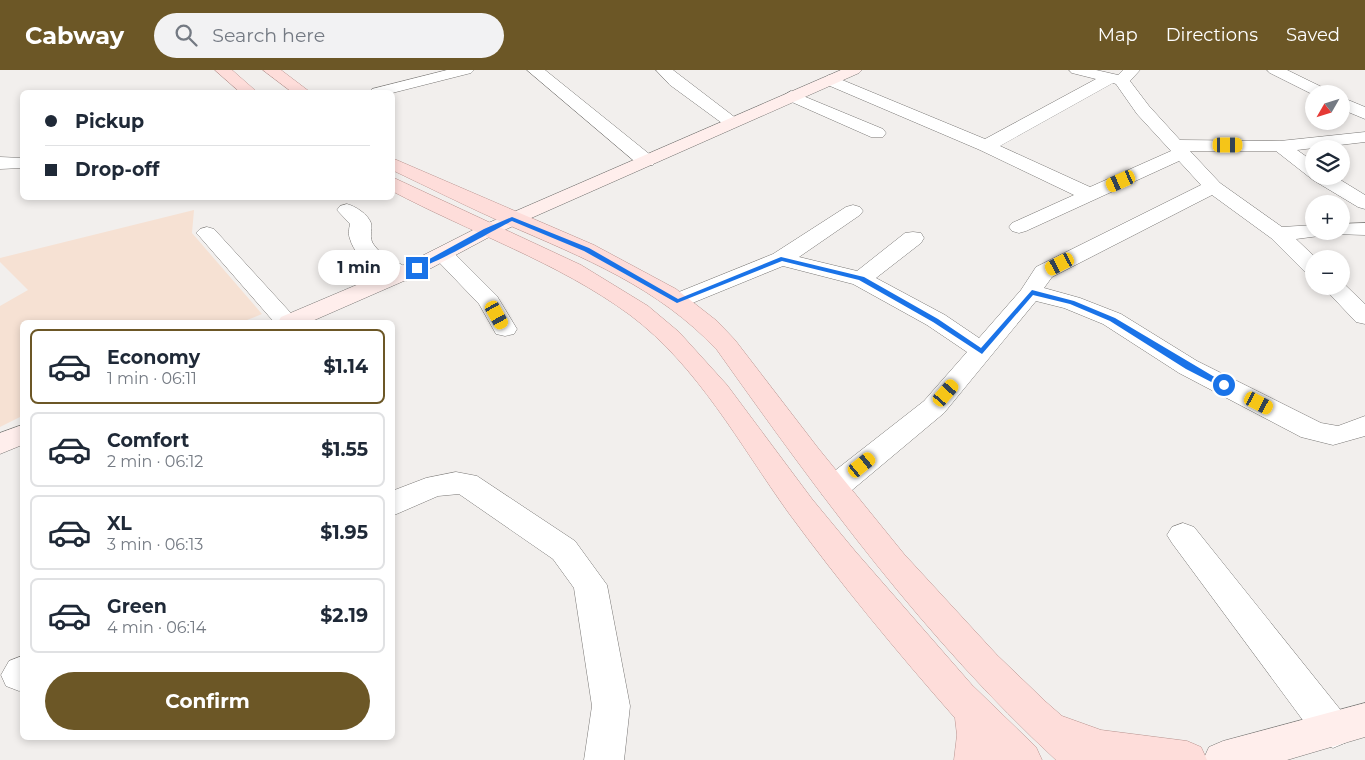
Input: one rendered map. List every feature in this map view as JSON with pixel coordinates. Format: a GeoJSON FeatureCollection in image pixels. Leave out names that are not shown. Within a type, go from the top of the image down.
{"type":"FeatureCollection","features":[{"type":"Feature","properties":{"kind":"main road"},"geometry":{"type":"LineString","coordinates":[[223,70],[247,90]]}},
{"type":"Feature","properties":{"kind":"main road"},"geometry":{"type":"LineString","coordinates":[[253,70],[278,90]]}},
{"type":"Feature","properties":{"kind":"main road"},"geometry":{"type":"LineString","coordinates":[[271,70],[299,90]]}},
{"type":"Feature","properties":{"kind":"main road"},"geometry":{"type":"LineString","coordinates":[[206,71],[220,88]]}},
{"type":"Feature","properties":{"kind":"main road"},"geometry":{"type":"LineString","coordinates":[[395,149],[447,178],[457,191]]}},
{"type":"Feature","properties":{"kind":"main road"},"geometry":{"type":"LineString","coordinates":[[395,164],[457,191],[512,219],[586,250],[677,301],[708,326],[726,345],[834,488],[928,603],[1008,692],[1038,722],[1084,760]]}},
{"type":"Feature","properties":{"kind":"main road"},"geometry":{"type":"LineString","coordinates":[[395,185],[486,231],[557,260],[624,299],[670,336],[717,394],[806,515],[973,714],[1022,760]]}},
{"type":"Feature","properties":{"kind":"main road"},"geometry":{"type":"LineString","coordinates":[[395,194],[419,198]]}},
{"type":"Feature","properties":{"kind":"main road"},"geometry":{"type":"LineString","coordinates":[[973,714],[976,734],[974,760]]}},
{"type":"Feature","properties":{"kind":"main road"},"geometry":{"type":"LineString","coordinates":[[1038,722],[1101,748],[1188,760]]}},
{"type":"Feature","properties":{"kind":"street"},"geometry":{"type":"LineString","coordinates":[[386,90],[466,70]]}},
{"type":"Feature","properties":{"kind":"street"},"geometry":{"type":"LineString","coordinates":[[536,70],[646,161]]}},
{"type":"Feature","properties":{"kind":"street"},"geometry":{"type":"LineString","coordinates":[[664,70],[676,82],[732,122]]}},
{"type":"Feature","properties":{"kind":"street"},"geometry":{"type":"LineString","coordinates":[[293,320],[403,275],[444,256],[486,231],[512,219],[850,70]]}},
{"type":"Feature","properties":{"kind":"street"},"geometry":{"type":"LineString","coordinates":[[1078,70],[1122,76]]}},
{"type":"Feature","properties":{"kind":"street"},"geometry":{"type":"LineString","coordinates":[[1275,70],[1306,85]]}},
{"type":"Feature","properties":{"kind":"street"},"geometry":{"type":"LineString","coordinates":[[450,73],[462,86]]}},
{"type":"Feature","properties":{"kind":"street"},"geometry":{"type":"LineString","coordinates":[[986,146],[1122,76]]}},
{"type":"Feature","properties":{"kind":"street"},"geometry":{"type":"LineString","coordinates":[[1122,76],[1143,110],[1213,187],[1278,234],[1305,260]]}},
{"type":"Feature","properties":{"kind":"street"},"geometry":{"type":"LineString","coordinates":[[829,80],[986,146],[1091,195]]}},
{"type":"Feature","properties":{"kind":"street"},"geometry":{"type":"LineString","coordinates":[[792,96],[877,133]]}},
{"type":"Feature","properties":{"kind":"street"},"geometry":{"type":"LineString","coordinates":[[1350,106],[1365,114]]}},
{"type":"Feature","properties":{"kind":"street"},"geometry":{"type":"LineString","coordinates":[[1019,227],[1091,195],[1178,149],[1280,146],[1365,137]]}},
{"type":"Feature","properties":{"kind":"street"},"geometry":{"type":"LineString","coordinates":[[1280,146],[1305,164]]}},
{"type":"Feature","properties":{"kind":"street"},"geometry":{"type":"LineString","coordinates":[[0,163],[20,163]]}},
{"type":"Feature","properties":{"kind":"street"},"geometry":{"type":"LineString","coordinates":[[1335,185],[1365,203]]}},
{"type":"Feature","properties":{"kind":"street"},"geometry":{"type":"LineString","coordinates":[[834,488],[934,407],[1032,292],[1037,280],[1044,272],[1213,187]]}},
{"type":"Feature","properties":{"kind":"street"},"geometry":{"type":"LineString","coordinates":[[347,210],[360,222],[359,233],[362,242],[370,254],[386,266],[403,275]]}},
{"type":"Feature","properties":{"kind":"street"},"geometry":{"type":"LineString","coordinates":[[677,301],[781,259],[853,212]]}},
{"type":"Feature","properties":{"kind":"street"},"geometry":{"type":"LineString","coordinates":[[1350,230],[1365,229]]}},
{"type":"Feature","properties":{"kind":"street"},"geometry":{"type":"LineString","coordinates":[[1278,234],[1305,232]]}},
{"type":"Feature","properties":{"kind":"street"},"geometry":{"type":"LineString","coordinates":[[207,233],[286,320]]}},
{"type":"Feature","properties":{"kind":"street"},"geometry":{"type":"LineString","coordinates":[[862,279],[913,238]]}},
{"type":"Feature","properties":{"kind":"street"},"geometry":{"type":"LineString","coordinates":[[444,256],[489,301],[505,329]]}},
{"type":"Feature","properties":{"kind":"street"},"geometry":{"type":"LineString","coordinates":[[781,259],[862,279],[936,320],[982,352]]}},
{"type":"Feature","properties":{"kind":"street"},"geometry":{"type":"LineString","coordinates":[[1032,292],[1072,303],[1112,320],[1188,367],[1311,430],[1327,436],[1338,437],[1365,425]]}},
{"type":"Feature","properties":{"kind":"street"},"geometry":{"type":"LineString","coordinates":[[1342,295],[1365,317]]}},
{"type":"Feature","properties":{"kind":"street"},"geometry":{"type":"LineString","coordinates":[[0,444],[20,435]]}},
{"type":"Feature","properties":{"kind":"street"},"geometry":{"type":"LineString","coordinates":[[395,503],[426,487],[452,482],[466,484],[564,550],[590,585],[611,706],[604,760]]}},
{"type":"Feature","properties":{"kind":"street"},"geometry":{"type":"LineString","coordinates":[[1183,535],[1349,725],[1223,760]]}},
{"type":"Feature","properties":{"kind":"shaded area"},"geometry":{"type":"Polygon","coordinates":[[[194,210],[192,233],[262,314],[247,320],[20,320],[20,417],[0,427],[0,306],[28,290],[0,262],[0,258],[194,210]]]}},
{"type":"Feature","properties":{"kind":"route"},"geometry":{"type":"LineString","coordinates":[[417,268],[444,256],[486,231],[512,219],[586,250],[668,294],[677,301],[781,259],[862,279],[936,320],[982,352],[1032,292],[1092,310],[1112,320],[1188,367],[1224,385]]}}]}
